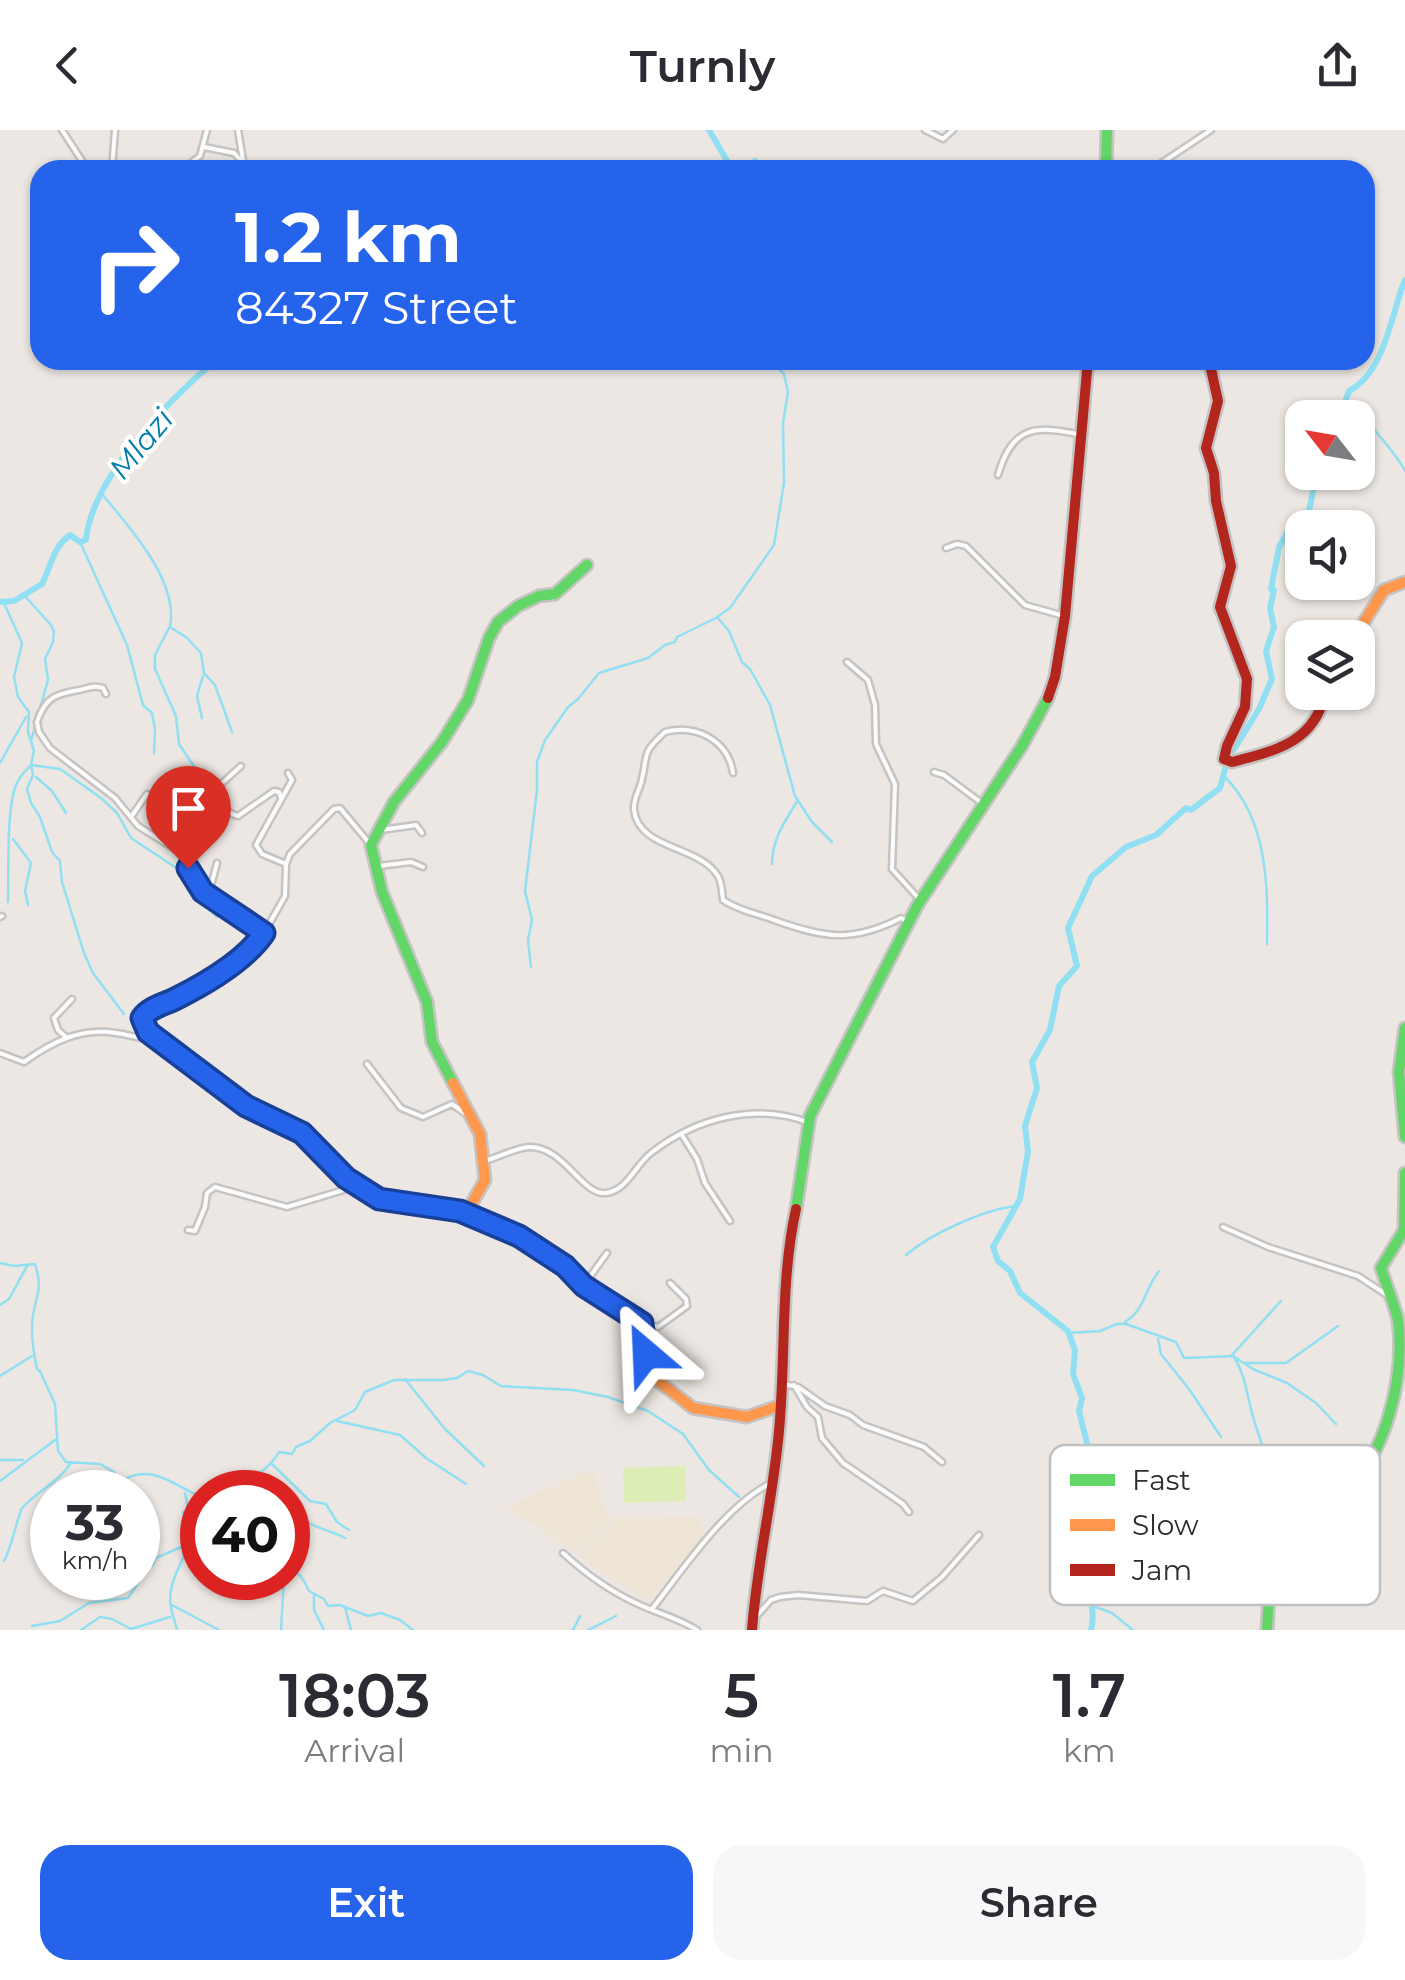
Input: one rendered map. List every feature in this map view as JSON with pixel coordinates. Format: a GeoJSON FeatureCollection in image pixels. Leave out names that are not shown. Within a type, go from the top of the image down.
{"type":"FeatureCollection","features":[{"type":"Feature","properties":{"kind":"street"},"geometry":{"type":"LineString","coordinates":[[62,130],[82,160]]}},
{"type":"Feature","properties":{"kind":"street"},"geometry":{"type":"LineString","coordinates":[[113,160],[115,130]]}},
{"type":"Feature","properties":{"kind":"street"},"geometry":{"type":"LineString","coordinates":[[197,160],[207,130]]}},
{"type":"Feature","properties":{"kind":"street"},"geometry":{"type":"LineString","coordinates":[[238,130],[242,160]]}},
{"type":"Feature","properties":{"kind":"street"},"geometry":{"type":"LineString","coordinates":[[926,130],[943,139],[954,130]]}},
{"type":"Feature","properties":{"kind":"street"},"geometry":{"type":"LineString","coordinates":[[1106,160],[1107,130]]}},
{"type":"Feature","properties":{"kind":"street"},"geometry":{"type":"LineString","coordinates":[[1166,160],[1211,130]]}},
{"type":"Feature","properties":{"kind":"street"},"geometry":{"type":"LineString","coordinates":[[204,147],[226,150],[242,160]]}},
{"type":"Feature","properties":{"kind":"street"},"geometry":{"type":"LineString","coordinates":[[752,1626],[781,1405],[789,1385],[786,1261],[814,1108],[909,922],[1022,746],[1047,700],[1065,616],[1087,370]]}},
{"type":"Feature","properties":{"kind":"street"},"geometry":{"type":"LineString","coordinates":[[1211,370],[1218,401],[1206,448],[1230,566],[1230,582],[1220,607],[1243,657],[1248,680],[1244,713],[1224,751],[1224,760],[1232,762],[1284,749],[1321,710]]}},
{"type":"Feature","properties":{"kind":"street"},"geometry":{"type":"LineString","coordinates":[[998,475],[1003,458],[1032,430],[1047,428],[1082,435]]}},
{"type":"Feature","properties":{"kind":"street"},"geometry":{"type":"LineString","coordinates":[[946,548],[966,546],[1025,605],[1065,616]]}},
{"type":"Feature","properties":{"kind":"street"},"geometry":{"type":"LineString","coordinates":[[371,845],[394,802],[442,742],[468,700],[498,622],[518,606],[555,594],[586,565]]}},
{"type":"Feature","properties":{"kind":"street"},"geometry":{"type":"LineString","coordinates":[[1365,620],[1384,590],[1405,582]]}},
{"type":"Feature","properties":{"kind":"street"},"geometry":{"type":"LineString","coordinates":[[847,662],[868,680],[875,705],[876,744],[895,784],[892,869],[921,901]]}},
{"type":"Feature","properties":{"kind":"street"},"geometry":{"type":"LineString","coordinates":[[106,694],[101,687],[94,686],[50,697],[37,727],[46,744],[106,790],[138,826],[178,851],[208,897],[264,933]]}},
{"type":"Feature","properties":{"kind":"street"},"geometry":{"type":"LineString","coordinates":[[733,773],[730,757],[720,745],[688,728],[665,732],[645,754],[642,783],[634,805],[638,822],[655,840],[683,850],[717,874],[724,900],[742,911],[828,936],[868,932],[898,919],[909,922]]}},
{"type":"Feature","properties":{"kind":"street"},"geometry":{"type":"LineString","coordinates":[[178,851],[184,813],[241,766]]}},
{"type":"Feature","properties":{"kind":"street"},"geometry":{"type":"LineString","coordinates":[[934,772],[983,804]]}},
{"type":"Feature","properties":{"kind":"street"},"geometry":{"type":"LineString","coordinates":[[286,864],[262,854],[256,845],[292,780],[288,773]]}},
{"type":"Feature","properties":{"kind":"street"},"geometry":{"type":"LineString","coordinates":[[206,798],[238,816],[274,791],[281,798]]}},
{"type":"Feature","properties":{"kind":"street"},"geometry":{"type":"LineString","coordinates":[[130,816],[146,794]]}},
{"type":"Feature","properties":{"kind":"street"},"geometry":{"type":"LineString","coordinates":[[471,1216],[467,1208],[483,1188],[480,1134],[432,1042],[427,1002],[382,892],[371,845],[348,814],[337,808],[297,845],[286,864],[285,896],[249,951],[180,997],[146,1012],[142,1025],[246,1106],[302,1133],[357,1186],[390,1202],[471,1216],[519,1236],[558,1260],[584,1286],[642,1323],[658,1327],[687,1306],[686,1299],[670,1283]]}},
{"type":"Feature","properties":{"kind":"street"},"geometry":{"type":"LineString","coordinates":[[379,829],[416,825],[422,833]]}},
{"type":"Feature","properties":{"kind":"street"},"geometry":{"type":"LineString","coordinates":[[378,866],[411,862],[422,867]]}},
{"type":"Feature","properties":{"kind":"street"},"geometry":{"type":"LineString","coordinates":[[208,897],[217,863]]}},
{"type":"Feature","properties":{"kind":"street"},"geometry":{"type":"LineString","coordinates":[[66,1037],[58,1030],[54,1018],[72,999]]}},
{"type":"Feature","properties":{"kind":"street"},"geometry":{"type":"LineString","coordinates":[[1405,1028],[1399,1072],[1405,1137]]}},
{"type":"Feature","properties":{"kind":"street"},"geometry":{"type":"LineString","coordinates":[[0,1052],[24,1062],[66,1037],[99,1031],[157,1039]]}},
{"type":"Feature","properties":{"kind":"street"},"geometry":{"type":"LineString","coordinates":[[366,1064],[406,1112],[423,1118],[452,1104],[473,1116]]}},
{"type":"Feature","properties":{"kind":"street"},"geometry":{"type":"LineString","coordinates":[[484,1162],[524,1148],[538,1148],[559,1158],[594,1191],[607,1193],[624,1183],[651,1153],[682,1135],[742,1112],[792,1116],[810,1123]]}},
{"type":"Feature","properties":{"kind":"street"},"geometry":{"type":"LineString","coordinates":[[682,1135],[700,1164],[705,1183],[730,1222]]}},
{"type":"Feature","properties":{"kind":"street"},"geometry":{"type":"LineString","coordinates":[[1378,1445],[1395,1407],[1400,1360],[1393,1300],[1381,1268],[1404,1230],[1405,1173]]}},
{"type":"Feature","properties":{"kind":"street"},"geometry":{"type":"LineString","coordinates":[[188,1230],[196,1231],[207,1193],[214,1188],[287,1207],[357,1186]]}},
{"type":"Feature","properties":{"kind":"street"},"geometry":{"type":"LineString","coordinates":[[1223,1227],[1268,1247],[1358,1276],[1393,1300]]}},
{"type":"Feature","properties":{"kind":"street"},"geometry":{"type":"LineString","coordinates":[[584,1286],[607,1253]]}},
{"type":"Feature","properties":{"kind":"street"},"geometry":{"type":"LineString","coordinates":[[642,1323],[652,1374],[693,1408],[747,1417],[781,1405]]}},
{"type":"Feature","properties":{"kind":"street"},"geometry":{"type":"LineString","coordinates":[[789,1385],[863,1425],[924,1447],[942,1462]]}},
{"type":"Feature","properties":{"kind":"street"},"geometry":{"type":"LineString","coordinates":[[789,1385],[818,1417],[822,1438],[843,1463],[909,1512]]}},
{"type":"Feature","properties":{"kind":"street"},"geometry":{"type":"LineString","coordinates":[[652,1608],[701,1545],[753,1493],[771,1483]]}},
{"type":"Feature","properties":{"kind":"street"},"geometry":{"type":"LineString","coordinates":[[752,1626],[774,1598],[798,1595],[867,1601],[886,1592],[913,1601],[980,1534]]}},
{"type":"Feature","properties":{"kind":"street"},"geometry":{"type":"LineString","coordinates":[[564,1553],[588,1576],[697,1630]]}},
{"type":"Feature","properties":{"kind":"street"},"geometry":{"type":"LineString","coordinates":[[658,1601],[664,1612]]}},
{"type":"Feature","properties":{"kind":"street"},"geometry":{"type":"LineString","coordinates":[[1268,1630],[1269,1605]]}},
{"type":"Feature","properties":{"kind":"shaded area"},"geometry":{"type":"Polygon","coordinates":[[[593,1469],[602,1504],[612,1518],[576,1552],[506,1507],[593,1469]]]}},
{"type":"Feature","properties":{"kind":"shaded area"},"geometry":{"type":"Polygon","coordinates":[[[699,1517],[703,1537],[648,1602],[578,1555],[617,1518],[699,1517]]]}},
{"type":"Feature","properties":{"kind":"green space"},"geometry":{"type":"Polygon","coordinates":[[[685,1466],[686,1501],[624,1503],[623,1468],[685,1466]]]}},
{"type":"Feature","properties":{"kind":"waterway","name":"Mlazi"},"geometry":{"type":"LineString","coordinates":[[709,130],[727,160]]}},
{"type":"Feature","properties":{"kind":"waterway"},"geometry":{"type":"LineString","coordinates":[[1375,363],[1405,280]]}},
{"type":"Feature","properties":{"kind":"waterway","name":"Mlazi"},"geometry":{"type":"LineString","coordinates":[[0,602],[14,601],[42,584],[56,551],[70,535],[80,542],[86,540],[91,516],[117,466],[156,418],[205,370]]}},
{"type":"Feature","properties":{"kind":"waterway"},"geometry":{"type":"LineString","coordinates":[[780,370],[788,392],[783,423],[784,483],[774,545],[730,608],[717,617],[729,631],[742,662],[770,705],[795,796],[812,822],[832,842]]}},
{"type":"Feature","properties":{"kind":"waterway"},"geometry":{"type":"LineString","coordinates":[[1346,400],[1349,391],[1371,370]]}},
{"type":"Feature","properties":{"kind":"waterway"},"geometry":{"type":"LineString","coordinates":[[1375,431],[1405,471]]}},
{"type":"Feature","properties":{"kind":"waterway"},"geometry":{"type":"LineString","coordinates":[[1228,759],[1259,709],[1272,679],[1266,651],[1274,627],[1271,589],[1279,547],[1309,511],[1313,490]]}},
{"type":"Feature","properties":{"kind":"waterway"},"geometry":{"type":"LineString","coordinates":[[102,494],[160,574],[171,609],[170,627],[201,653],[204,673],[215,685],[232,732]]}},
{"type":"Feature","properties":{"kind":"waterway"},"geometry":{"type":"LineString","coordinates":[[80,542],[127,645],[143,705],[152,713],[154,753]]}},
{"type":"Feature","properties":{"kind":"waterway"},"geometry":{"type":"LineString","coordinates":[[24,595],[54,632],[45,659],[48,680],[31,741]]}},
{"type":"Feature","properties":{"kind":"waterway"},"geometry":{"type":"LineString","coordinates":[[4,603],[22,643],[14,677],[18,697],[29,712],[28,732],[34,751],[33,775],[27,789],[31,803],[52,852],[60,861],[62,882],[84,953],[93,973],[124,1014]]}},
{"type":"Feature","properties":{"kind":"waterway"},"geometry":{"type":"LineString","coordinates":[[531,967],[528,940],[532,920],[525,891],[537,762],[545,740],[599,673],[648,658],[677,637],[716,618]]}},
{"type":"Feature","properties":{"kind":"waterway"},"geometry":{"type":"LineString","coordinates":[[169,628],[155,655],[155,669],[176,716],[179,744],[195,768]]}},
{"type":"Feature","properties":{"kind":"waterway"},"geometry":{"type":"LineString","coordinates":[[202,718],[197,696],[203,676]]}},
{"type":"Feature","properties":{"kind":"waterway"},"geometry":{"type":"LineString","coordinates":[[0,763],[26,717]]}},
{"type":"Feature","properties":{"kind":"waterway"},"geometry":{"type":"LineString","coordinates":[[1088,1445],[1079,1411],[1082,1398],[1073,1374],[1075,1350],[1068,1331],[1020,1293],[993,1247],[1020,1199],[1028,1151],[1025,1126],[1037,1088],[1032,1062],[1050,1030],[1059,986],[1077,966],[1068,928],[1092,876],[1126,847],[1156,835],[1186,808],[1191,810],[1220,788],[1227,762]]}},
{"type":"Feature","properties":{"kind":"waterway"},"geometry":{"type":"LineString","coordinates":[[8,902],[13,796],[19,779],[31,765],[60,769],[101,798],[117,813],[131,838],[184,873],[197,897],[217,917]]}},
{"type":"Feature","properties":{"kind":"waterway"},"geometry":{"type":"LineString","coordinates":[[36,777],[52,791],[66,813]]}},
{"type":"Feature","properties":{"kind":"waterway"},"geometry":{"type":"LineString","coordinates":[[1225,777],[1250,813],[1257,833],[1267,899],[1267,944]]}},
{"type":"Feature","properties":{"kind":"waterway"},"geometry":{"type":"LineString","coordinates":[[772,864],[777,838],[798,800]]}},
{"type":"Feature","properties":{"kind":"waterway"},"geometry":{"type":"LineString","coordinates":[[13,839],[31,863],[25,891],[28,905]]}},
{"type":"Feature","properties":{"kind":"waterway"},"geometry":{"type":"LineString","coordinates":[[906,1255],[958,1224],[1016,1206]]}},
{"type":"Feature","properties":{"kind":"waterway"},"geometry":{"type":"LineString","coordinates":[[0,1263],[35,1264],[39,1283],[33,1318],[34,1354],[37,1369],[55,1404],[58,1451],[66,1462],[100,1464],[121,1481],[143,1474],[180,1486]]}},
{"type":"Feature","properties":{"kind":"waterway"},"geometry":{"type":"LineString","coordinates":[[0,1305],[9,1299],[27,1266]]}},
{"type":"Feature","properties":{"kind":"waterway"},"geometry":{"type":"LineString","coordinates":[[1125,1322],[1137,1311],[1159,1271]]}},
{"type":"Feature","properties":{"kind":"waterway"},"geometry":{"type":"LineString","coordinates":[[1232,1355],[1281,1301]]}},
{"type":"Feature","properties":{"kind":"waterway"},"geometry":{"type":"LineString","coordinates":[[1117,1324],[1176,1342],[1184,1358],[1233,1356],[1287,1383],[1316,1403],[1336,1424]]}},
{"type":"Feature","properties":{"kind":"waterway"},"geometry":{"type":"LineString","coordinates":[[1068,1333],[1100,1331],[1117,1324]]}},
{"type":"Feature","properties":{"kind":"waterway"},"geometry":{"type":"LineString","coordinates":[[1246,1363],[1286,1363],[1338,1326]]}},
{"type":"Feature","properties":{"kind":"waterway"},"geometry":{"type":"LineString","coordinates":[[1158,1339],[1161,1354],[1221,1437]]}},
{"type":"Feature","properties":{"kind":"waterway"},"geometry":{"type":"LineString","coordinates":[[0,1376],[32,1356]]}},
{"type":"Feature","properties":{"kind":"waterway"},"geometry":{"type":"LineString","coordinates":[[1234,1357],[1262,1445]]}},
{"type":"Feature","properties":{"kind":"waterway"},"geometry":{"type":"LineString","coordinates":[[262,1470],[279,1452],[292,1454],[330,1423],[355,1410],[365,1392],[394,1380],[443,1380],[468,1371],[501,1386],[573,1390],[648,1411],[683,1434],[709,1470],[739,1497]]}},
{"type":"Feature","properties":{"kind":"waterway"},"geometry":{"type":"LineString","coordinates":[[405,1379],[445,1429],[484,1466]]}},
{"type":"Feature","properties":{"kind":"waterway"},"geometry":{"type":"LineString","coordinates":[[337,1421],[400,1435],[466,1484]]}},
{"type":"Feature","properties":{"kind":"waterway"},"geometry":{"type":"LineString","coordinates":[[0,1481],[55,1440]]}},
{"type":"Feature","properties":{"kind":"waterway"},"geometry":{"type":"LineString","coordinates":[[0,1460],[23,1460]]}},
{"type":"Feature","properties":{"kind":"waterway"},"geometry":{"type":"LineString","coordinates":[[4,1561],[22,1508],[70,1464]]}},
{"type":"Feature","properties":{"kind":"waterway"},"geometry":{"type":"LineString","coordinates":[[272,1464],[310,1501],[326,1504],[337,1522],[349,1530]]}},
{"type":"Feature","properties":{"kind":"waterway"},"geometry":{"type":"LineString","coordinates":[[310,1523],[345,1538]]}},
{"type":"Feature","properties":{"kind":"waterway"},"geometry":{"type":"LineString","coordinates":[[32,1626],[60,1621],[89,1603],[128,1598],[140,1580],[140,1571],[153,1565],[156,1558],[180,1548]]}},
{"type":"Feature","properties":{"kind":"waterway"},"geometry":{"type":"LineString","coordinates":[[177,1630],[170,1595],[180,1565]]}},
{"type":"Feature","properties":{"kind":"waterway"},"geometry":{"type":"LineString","coordinates":[[310,1592],[328,1606],[340,1605],[368,1616],[381,1613],[413,1630]]}},
{"type":"Feature","properties":{"kind":"waterway"},"geometry":{"type":"LineString","coordinates":[[314,1595],[314,1610],[324,1630]]}},
{"type":"Feature","properties":{"kind":"waterway"},"geometry":{"type":"LineString","coordinates":[[281,1630],[283,1600]]}},
{"type":"Feature","properties":{"kind":"waterway"},"geometry":{"type":"LineString","coordinates":[[172,1605],[219,1630]]}},
{"type":"Feature","properties":{"kind":"waterway"},"geometry":{"type":"LineString","coordinates":[[1090,1605],[1112,1613],[1133,1630]]}},
{"type":"Feature","properties":{"kind":"waterway"},"geometry":{"type":"LineString","coordinates":[[1091,1630],[1092,1605]]}},
{"type":"Feature","properties":{"kind":"waterway"},"geometry":{"type":"LineString","coordinates":[[345,1607],[351,1630]]}},
{"type":"Feature","properties":{"kind":"waterway"},"geometry":{"type":"LineString","coordinates":[[573,1630],[580,1616]]}},
{"type":"Feature","properties":{"kind":"waterway"},"geometry":{"type":"LineString","coordinates":[[588,1630],[616,1616]]}},
{"type":"Feature","properties":{"kind":"waterway"},"geometry":{"type":"LineString","coordinates":[[81,1630],[100,1617],[131,1629],[170,1617]]}},
{"type":"Feature","properties":{"kind":"traffic: fast"},"geometry":{"type":"LineString","coordinates":[[1106,160],[1107,130]]}},
{"type":"Feature","properties":{"kind":"traffic: fast"},"geometry":{"type":"LineString","coordinates":[[453,1083],[432,1042],[427,1002],[382,892],[371,845],[394,802],[442,742],[468,700],[498,622],[518,606],[539,596],[555,594],[587,565]]}},
{"type":"Feature","properties":{"kind":"traffic: fast"},"geometry":{"type":"LineString","coordinates":[[796,1209],[810,1116],[917,906],[1022,746],[1048,698]]}},
{"type":"Feature","properties":{"kind":"traffic: fast"},"geometry":{"type":"LineString","coordinates":[[1405,1028],[1399,1072],[1405,1137]]}},
{"type":"Feature","properties":{"kind":"traffic: fast"},"geometry":{"type":"LineString","coordinates":[[1378,1445],[1390,1413],[1399,1365],[1398,1320],[1381,1268],[1404,1230],[1405,1173]]}},
{"type":"Feature","properties":{"kind":"traffic: fast"},"geometry":{"type":"LineString","coordinates":[[1267,1630],[1268,1605]]}},
{"type":"Feature","properties":{"kind":"traffic: slow"},"geometry":{"type":"LineString","coordinates":[[1365,620],[1384,590],[1405,582]]}},
{"type":"Feature","properties":{"kind":"traffic: slow"},"geometry":{"type":"LineString","coordinates":[[453,1083],[480,1134],[485,1180],[467,1212],[558,1261],[590,1290],[640,1321],[654,1378],[693,1408],[747,1417],[781,1405]]}},
{"type":"Feature","properties":{"kind":"traffic: jam"},"geometry":{"type":"LineString","coordinates":[[1048,698],[1065,616],[1087,370]]}},
{"type":"Feature","properties":{"kind":"traffic: jam"},"geometry":{"type":"LineString","coordinates":[[1211,370],[1218,401],[1206,448],[1231,566],[1220,607],[1247,679],[1245,707],[1224,759],[1232,762],[1248,758],[1291,742],[1313,722],[1319,710]]}},
{"type":"Feature","properties":{"kind":"traffic: jam"},"geometry":{"type":"LineString","coordinates":[[752,1630],[779,1431],[785,1291],[796,1209]]}},
{"type":"Feature","properties":{"kind":"route"},"geometry":{"type":"LineString","coordinates":[[188,868],[203,892],[264,933],[249,951],[216,974],[180,997],[146,1012],[142,1025],[148,1032],[246,1106],[302,1133],[346,1178],[379,1199],[465,1212],[519,1236],[558,1260],[584,1286],[642,1323],[646,1354]]}}]}
